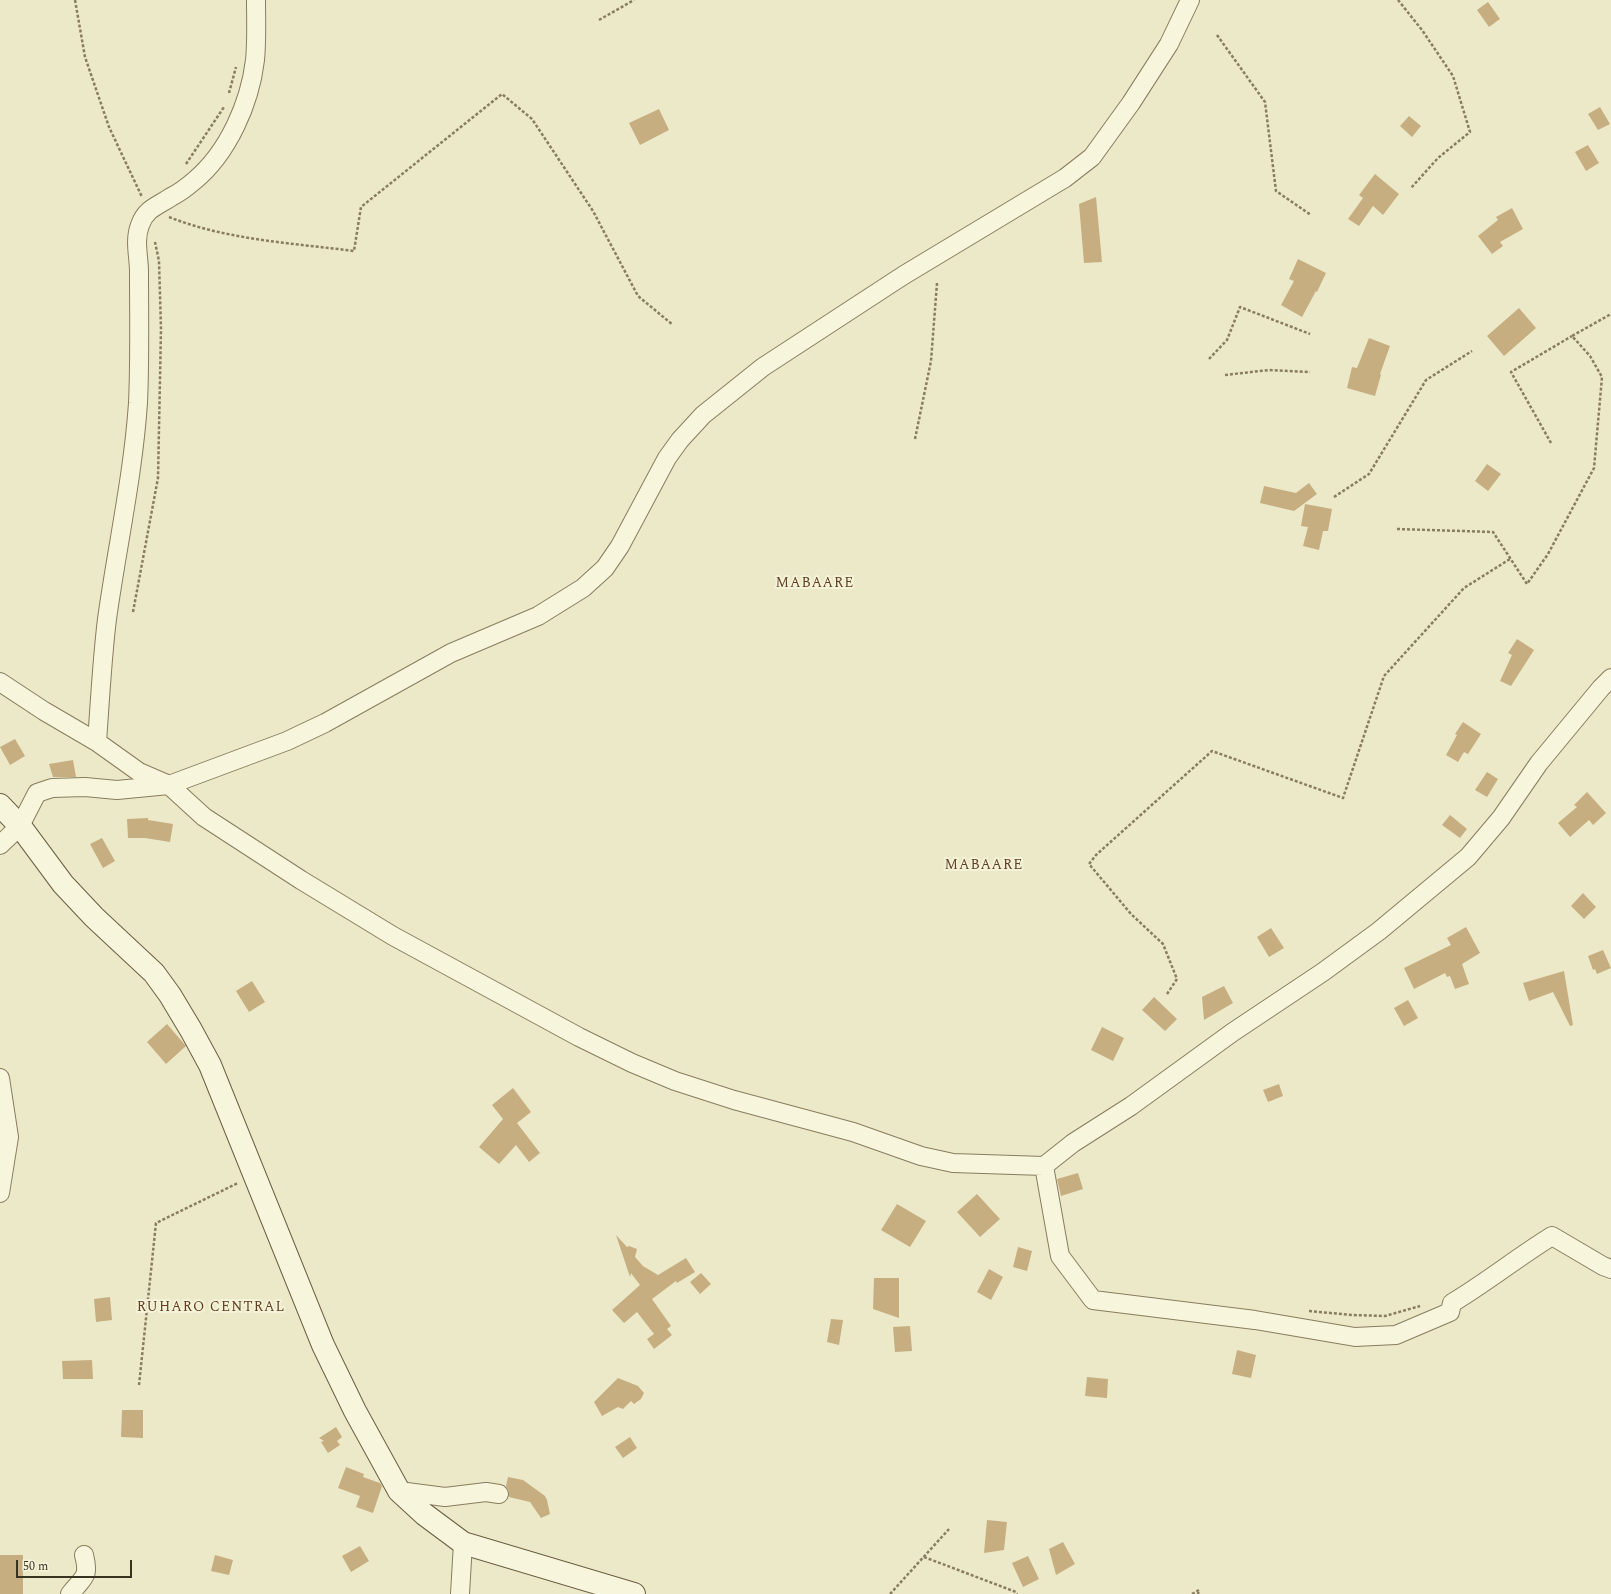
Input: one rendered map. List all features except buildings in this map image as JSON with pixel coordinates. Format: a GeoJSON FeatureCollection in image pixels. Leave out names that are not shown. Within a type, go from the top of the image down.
{"type":"FeatureCollection","features":[{"type":"Feature","properties":{"kind":"street"},"geometry":{"type":"LineString","coordinates":[[97,742],[107,621],[132,458],[138,406],[140,362],[139,275],[136,244],[140,225],[148,209],[171,198],[195,180],[218,154],[236,122],[247,97],[255,61],[256,0]]}},
{"type":"Feature","properties":{"kind":"street"},"geometry":{"type":"LineString","coordinates":[[0,845],[20,826],[37,793],[52,788],[85,787],[117,790],[169,785],[287,741],[325,723],[451,653],[538,616],[583,588],[605,568],[620,546],[667,458],[680,440],[703,415],[763,367],[904,275],[1065,178],[1092,157],[1131,103],[1169,44],[1190,0]]}},
{"type":"Feature","properties":{"kind":"street"},"geometry":{"type":"LineString","coordinates":[[0,682],[44,711],[97,742],[139,772],[169,785],[204,817],[307,884],[400,939],[579,1037],[632,1063],[675,1081],[734,1100],[853,1132],[921,1156],[953,1163],[1044,1166],[1073,1143],[1132,1106],[1232,1032],[1367,940],[1468,857],[1501,818],[1539,763],[1611,678]]}},
{"type":"Feature","properties":{"kind":"street"},"geometry":{"type":"LineString","coordinates":[[0,805],[20,826],[63,884],[94,917],[154,973],[192,1030],[210,1065],[323,1345],[355,1411],[398,1491],[424,1514],[463,1543],[634,1594]]}},
{"type":"Feature","properties":{"kind":"street"},"geometry":{"type":"LineString","coordinates":[[0,1078],[9,1137],[0,1193]]}},
{"type":"Feature","properties":{"kind":"street"},"geometry":{"type":"LineString","coordinates":[[1044,1166],[1060,1256],[1093,1300],[1255,1320],[1355,1337],[1396,1335],[1450,1312],[1452,1303],[1483,1285],[1524,1253],[1552,1236],[1603,1266],[1611,1269]]}},
{"type":"Feature","properties":{"kind":"street"},"geometry":{"type":"LineString","coordinates":[[398,1491],[445,1497],[486,1492],[499,1494]]}},
{"type":"Feature","properties":{"kind":"street"},"geometry":{"type":"LineString","coordinates":[[460,1594],[463,1543]]}},
{"type":"Feature","properties":{"kind":"street"},"geometry":{"type":"LineString","coordinates":[[70,1594],[85,1577],[87,1569],[84,1555]]}},
{"type":"Feature","properties":{"kind":"path"},"geometry":{"type":"LineString","coordinates":[[76,0],[85,57],[110,127],[148,209],[187,224],[248,238],[354,252],[361,207],[502,94],[532,119],[593,211],[638,296],[673,325]]}},
{"type":"Feature","properties":{"kind":"path"},"geometry":{"type":"LineString","coordinates":[[599,20],[634,0]]}},
{"type":"Feature","properties":{"kind":"path"},"geometry":{"type":"LineString","coordinates":[[1398,0],[1422,30],[1453,76],[1470,132],[1438,158],[1411,188]]}},
{"type":"Feature","properties":{"kind":"path"},"geometry":{"type":"LineString","coordinates":[[1217,35],[1265,102],[1276,191],[1310,215]]}},
{"type":"Feature","properties":{"kind":"path"},"geometry":{"type":"LineString","coordinates":[[228,96],[234,70],[238,64]]}},
{"type":"Feature","properties":{"kind":"path"},"geometry":{"type":"LineString","coordinates":[[182,170],[227,103]]}},
{"type":"Feature","properties":{"kind":"path"},"geometry":{"type":"LineString","coordinates":[[916,439],[932,362],[936,283]]}},
{"type":"Feature","properties":{"kind":"path"},"geometry":{"type":"LineString","coordinates":[[1209,358],[1227,340],[1240,307],[1310,334]]}},
{"type":"Feature","properties":{"kind":"path"},"geometry":{"type":"LineString","coordinates":[[1551,443],[1511,372],[1611,314]]}},
{"type":"Feature","properties":{"kind":"path"},"geometry":{"type":"LineString","coordinates":[[1396,529],[1493,532],[1527,584],[1548,554],[1594,468],[1602,377],[1590,356],[1572,336]]}},
{"type":"Feature","properties":{"kind":"path"},"geometry":{"type":"LineString","coordinates":[[1334,497],[1369,474],[1426,380],[1472,351]]}},
{"type":"Feature","properties":{"kind":"path"},"geometry":{"type":"LineString","coordinates":[[1226,375],[1269,370],[1310,372]]}},
{"type":"Feature","properties":{"kind":"path"},"geometry":{"type":"LineString","coordinates":[[1167,994],[1177,979],[1163,944],[1131,914],[1089,864],[1096,855],[1212,751],[1343,798],[1384,676],[1464,588],[1510,559]]}},
{"type":"Feature","properties":{"kind":"path"},"geometry":{"type":"LineString","coordinates":[[139,1385],[156,1223],[254,1175]]}},
{"type":"Feature","properties":{"kind":"path"},"geometry":{"type":"LineString","coordinates":[[1305,1310],[1352,1315],[1385,1316],[1420,1306]]}},
{"type":"Feature","properties":{"kind":"path"},"geometry":{"type":"LineString","coordinates":[[890,1594],[950,1529]]}},
{"type":"Feature","properties":{"kind":"path"},"geometry":{"type":"LineString","coordinates":[[924,1558],[1016,1592],[1017,1594]]}},
{"type":"Feature","properties":{"kind":"path"},"geometry":{"type":"LineString","coordinates":[[1192,1594],[1199,1590],[1198,1594]]}},
{"type":"Feature","properties":{"kind":"district","name":"MABAARE"},"geometry":{"type":"Point","coordinates":[815,584]}},
{"type":"Feature","properties":{"kind":"district","name":"MABAARE"},"geometry":{"type":"Point","coordinates":[984,866]}},
{"type":"Feature","properties":{"kind":"district","name":"RUHARO CENTRAL"},"geometry":{"type":"Point","coordinates":[211,1308]}}]}
